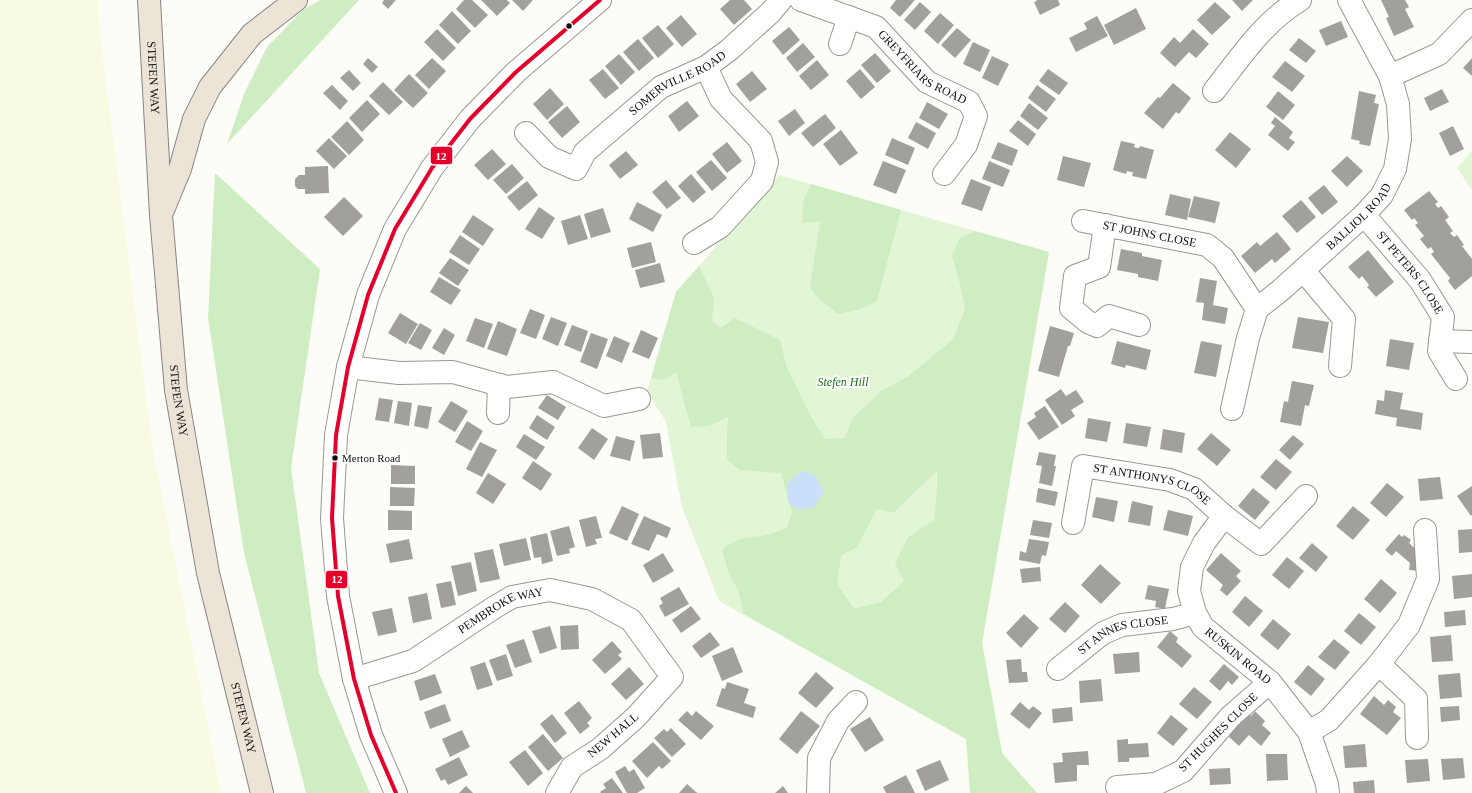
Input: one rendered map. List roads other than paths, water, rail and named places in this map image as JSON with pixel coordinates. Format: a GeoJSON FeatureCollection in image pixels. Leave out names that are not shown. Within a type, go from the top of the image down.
{"type":"FeatureCollection","features":[{"type":"Feature","properties":{"kind":"highway"},"geometry":{"type":"LineString","coordinates":[[140,0],[151,38]]}},
{"type":"Feature","properties":{"kind":"highway","name":"STEFEN WAY"},"geometry":{"type":"LineString","coordinates":[[150,0],[161,215],[176,390],[208,573],[262,793]]}},
{"type":"Feature","properties":{"kind":"highway"},"geometry":{"type":"LineString","coordinates":[[161,215],[180,169],[194,119],[210,87],[252,34],[296,0]]}},
{"type":"Feature","properties":{"kind":"street"},"geometry":{"type":"LineString","coordinates":[[396,793],[371,735],[354,679],[338,596],[332,518],[336,435],[348,367],[368,295],[396,229],[432,168],[470,119],[516,72],[600,0]]}},
{"type":"Feature","properties":{"kind":"street","name":"SOMERVILLE ROAD"},"geometry":{"type":"LineString","coordinates":[[526,133],[549,157],[576,169],[585,152],[661,87],[706,67],[729,50],[781,0]]}},
{"type":"Feature","properties":{"kind":"street","name":"GREYFRIARS ROAD"},"geometry":{"type":"LineString","coordinates":[[801,0],[876,27],[927,82],[968,102],[976,116],[966,144],[944,174]]}},
{"type":"Feature","properties":{"kind":"street"},"geometry":{"type":"LineString","coordinates":[[1214,91],[1265,27],[1287,8],[1300,0]]}},
{"type":"Feature","properties":{"kind":"street","name":"BALLIOL ROAD"},"geometry":{"type":"LineString","coordinates":[[1257,309],[1364,215],[1382,195],[1395,169],[1400,139],[1398,104],[1390,76],[1349,0]]}},
{"type":"Feature","properties":{"kind":"street"},"geometry":{"type":"LineString","coordinates":[[840,44],[849,17]]}},
{"type":"Feature","properties":{"kind":"street"},"geometry":{"type":"LineString","coordinates":[[1390,76],[1439,54],[1472,20]]}},
{"type":"Feature","properties":{"kind":"street"},"geometry":{"type":"LineString","coordinates":[[694,243],[720,226],[762,181],[766,162],[761,141],[721,100],[706,67]]}},
{"type":"Feature","properties":{"kind":"street","name":"ST PETERS CLOSE"},"geometry":{"type":"LineString","coordinates":[[1364,215],[1420,280],[1443,317],[1439,351],[1456,379]]}},
{"type":"Feature","properties":{"kind":"street","name":"ST JOHNS CLOSE"},"geometry":{"type":"LineString","coordinates":[[1083,221],[1207,245],[1223,258],[1257,309]]}},
{"type":"Feature","properties":{"kind":"street"},"geometry":{"type":"LineString","coordinates":[[1105,225],[1099,267],[1075,276],[1071,308],[1088,322],[1097,326],[1109,316],[1139,326]]}},
{"type":"Feature","properties":{"kind":"street"},"geometry":{"type":"LineString","coordinates":[[1303,270],[1344,319],[1340,366]]}},
{"type":"Feature","properties":{"kind":"street"},"geometry":{"type":"LineString","coordinates":[[1232,409],[1248,338],[1257,309]]}},
{"type":"Feature","properties":{"kind":"street"},"geometry":{"type":"LineString","coordinates":[[1440,342],[1472,342]]}},
{"type":"Feature","properties":{"kind":"street"},"geometry":{"type":"LineString","coordinates":[[348,367],[399,373],[453,372],[507,387],[553,382],[604,406],[638,399]]}},
{"type":"Feature","properties":{"kind":"street"},"geometry":{"type":"LineString","coordinates":[[498,413],[499,385]]}},
{"type":"Feature","properties":{"kind":"street","name":"ST ANTHONYS CLOSE"},"geometry":{"type":"LineString","coordinates":[[1073,523],[1083,466],[1170,480],[1194,489],[1224,516]]}},
{"type":"Feature","properties":{"kind":"street"},"geometry":{"type":"LineString","coordinates":[[1224,516],[1261,544],[1306,496]]}},
{"type":"Feature","properties":{"kind":"street","name":"RUSKIN ROAD"},"geometry":{"type":"LineString","coordinates":[[1224,516],[1204,543],[1192,567],[1189,592],[1194,613],[1203,627],[1270,682],[1308,732],[1327,784],[1328,793]]}},
{"type":"Feature","properties":{"kind":"street"},"geometry":{"type":"LineString","coordinates":[[1308,732],[1329,720],[1379,664],[1409,625],[1428,579],[1426,530]]}},
{"type":"Feature","properties":{"kind":"street","name":"PEMBROKE WAY"},"geometry":{"type":"LineString","coordinates":[[354,679],[413,661],[512,597],[550,590],[592,599],[631,620],[672,678]]}},
{"type":"Feature","properties":{"kind":"street","name":"ST ANNES CLOSE"},"geometry":{"type":"LineString","coordinates":[[1058,669],[1103,633],[1122,625],[1173,619],[1194,613]]}},
{"type":"Feature","properties":{"kind":"street"},"geometry":{"type":"LineString","coordinates":[[1379,664],[1416,699],[1417,738]]}},
{"type":"Feature","properties":{"kind":"street","name":"NEW HALL"},"geometry":{"type":"LineString","coordinates":[[557,793],[572,767],[600,749],[636,717],[672,678]]}},
{"type":"Feature","properties":{"kind":"street","name":"ST HUGHES CLOSE"},"geometry":{"type":"LineString","coordinates":[[1117,787],[1156,784],[1182,771],[1231,716],[1270,682]]}},
{"type":"Feature","properties":{"kind":"street"},"geometry":{"type":"LineString","coordinates":[[818,786],[818,758],[838,721],[856,702]]}},
{"type":"Feature","properties":{"kind":"water"},"geometry":{"type":"Polygon","coordinates":[[[801,471],[814,476],[824,493],[812,508],[798,510],[788,502],[788,483],[801,471]]]}},
{"type":"Feature","properties":{"kind":"place","name":"Merton Road"},"geometry":{"type":"Point","coordinates":[335,458]}},
{"type":"Feature","properties":{"kind":"park label","name":"Stefen Hill"},"geometry":{"type":"Point","coordinates":[843,382]}}]}
